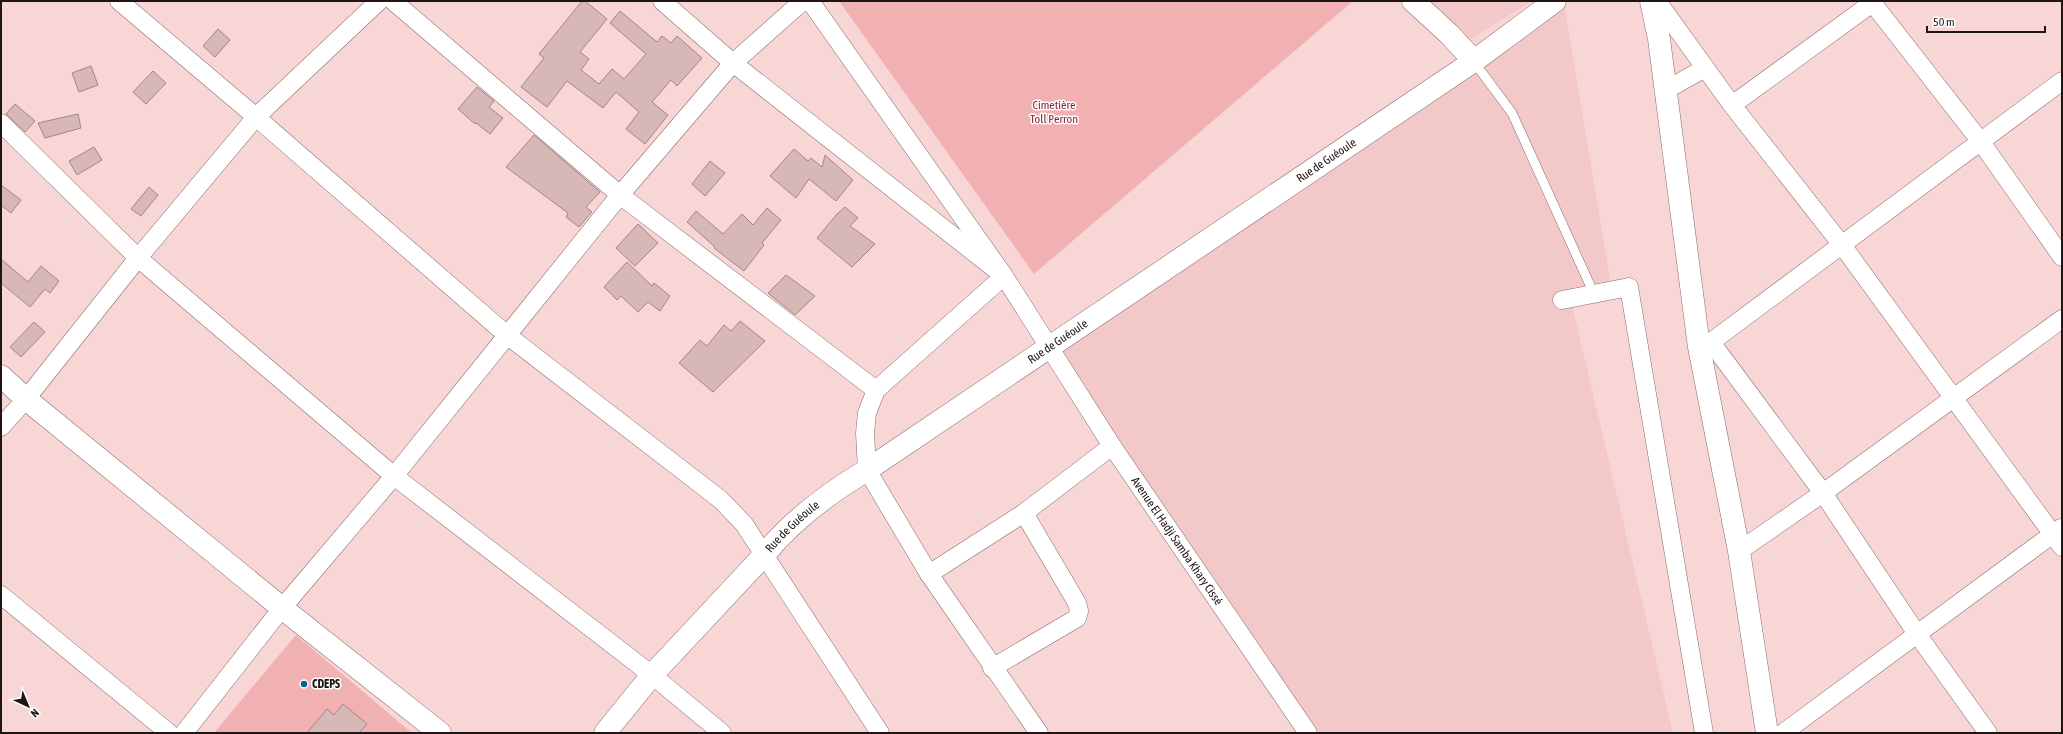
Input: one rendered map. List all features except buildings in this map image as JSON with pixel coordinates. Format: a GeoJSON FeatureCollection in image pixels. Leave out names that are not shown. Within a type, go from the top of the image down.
{"type":"FeatureCollection","features":[{"type":"Feature","properties":{"kind":"street"},"geometry":{"type":"LineString","coordinates":[[119,1],[256,117],[508,336],[721,500],[744,524],[765,554],[880,733]]}},
{"type":"Feature","properties":{"kind":"street"},"geometry":{"type":"LineString","coordinates":[[1,427],[26,399],[138,258],[256,117],[379,1]]}},
{"type":"Feature","properties":{"kind":"street"},"geometry":{"type":"LineString","coordinates":[[393,1],[620,195],[876,390]]}},
{"type":"Feature","properties":{"kind":"street"},"geometry":{"type":"LineString","coordinates":[[662,1],[733,63],[1004,276],[876,390],[867,413],[867,470],[929,574],[992,668],[1039,733]]}},
{"type":"Feature","properties":{"kind":"street"},"geometry":{"type":"LineString","coordinates":[[184,733],[282,608],[394,476],[620,195],[733,63],[802,1]]}},
{"type":"Feature","properties":{"kind":"street","name":"Avenue El Hadji Samba Khary Cissé"},"geometry":{"type":"LineString","coordinates":[[810,1],[1004,276],[1048,348],[1112,446],[1308,733]]}},
{"type":"Feature","properties":{"kind":"street"},"geometry":{"type":"LineString","coordinates":[[1413,1],[1449,34],[1474,61]]}},
{"type":"Feature","properties":{"kind":"street","name":"Rue de Guéoule"},"geometry":{"type":"LineString","coordinates":[[605,733],[652,675],[765,554],[779,536],[835,489],[867,470],[1474,61],[1555,1]]}},
{"type":"Feature","properties":{"kind":"street"},"geometry":{"type":"LineString","coordinates":[[1651,1],[1659,40],[1705,344],[1739,551],[1780,733],[1917,634],[2059,536],[1954,398],[1842,245],[1732,104],[1657,1]]}},
{"type":"Feature","properties":{"kind":"street"},"geometry":{"type":"LineString","coordinates":[[1732,104],[1873,2],[1981,142],[2062,257]]}},
{"type":"Feature","properties":{"kind":"street"},"geometry":{"type":"LineString","coordinates":[[1666,90],[1705,68]]}},
{"type":"Feature","properties":{"kind":"street"},"geometry":{"type":"LineString","coordinates":[[1705,344],[1842,245],[2062,81]]}},
{"type":"Feature","properties":{"kind":"street"},"geometry":{"type":"LineString","coordinates":[[1,123],[138,258],[394,476],[652,675],[722,733]]}},
{"type":"Feature","properties":{"kind":"street"},"geometry":{"type":"LineString","coordinates":[[1562,300],[1629,287],[1704,733]]}},
{"type":"Feature","properties":{"kind":"street"},"geometry":{"type":"LineString","coordinates":[[1739,551],[1823,493],[2062,319]]}},
{"type":"Feature","properties":{"kind":"street"},"geometry":{"type":"LineString","coordinates":[[1705,344],[1823,493],[1917,634],[1988,733]]}},
{"type":"Feature","properties":{"kind":"street"},"geometry":{"type":"LineString","coordinates":[[1,376],[26,399],[282,608],[440,733]]}},
{"type":"Feature","properties":{"kind":"street"},"geometry":{"type":"LineString","coordinates":[[929,574],[1024,513],[1112,446]]}},
{"type":"Feature","properties":{"kind":"street"},"geometry":{"type":"LineString","coordinates":[[992,668],[1077,618],[1079,611],[1077,603],[1024,513]]}},
{"type":"Feature","properties":{"kind":"street"},"geometry":{"type":"LineString","coordinates":[[1,595],[169,733]]}},
{"type":"Feature","properties":{"kind":"lane"},"geometry":{"type":"LineString","coordinates":[[1474,61],[1512,113],[1594,294]]}},
{"type":"Feature","properties":{"kind":"shaded area"},"geometry":{"type":"Polygon","coordinates":[[[1422,1],[1532,1],[1463,44],[1422,1]]]}},
{"type":"Feature","properties":{"kind":"shaded area"},"geometry":{"type":"Polygon","coordinates":[[[1565,9],[1611,284],[1573,309],[1673,733],[1302,733],[1046,352],[1565,9]]]}},
{"type":"Feature","properties":{"kind":"green space","name":"Cimetière Toll Perron"},"geometry":{"type":"Polygon","coordinates":[[[839,1],[1353,1],[1034,274],[839,1]]]}},
{"type":"Feature","properties":{"kind":"green space","name":"CDEPS"},"geometry":{"type":"Polygon","coordinates":[[[296,635],[412,733],[214,733],[296,635]]]}},
{"type":"Feature","properties":{"kind":"place","name":"CDEPS"},"geometry":{"type":"Point","coordinates":[304,684]}}]}
